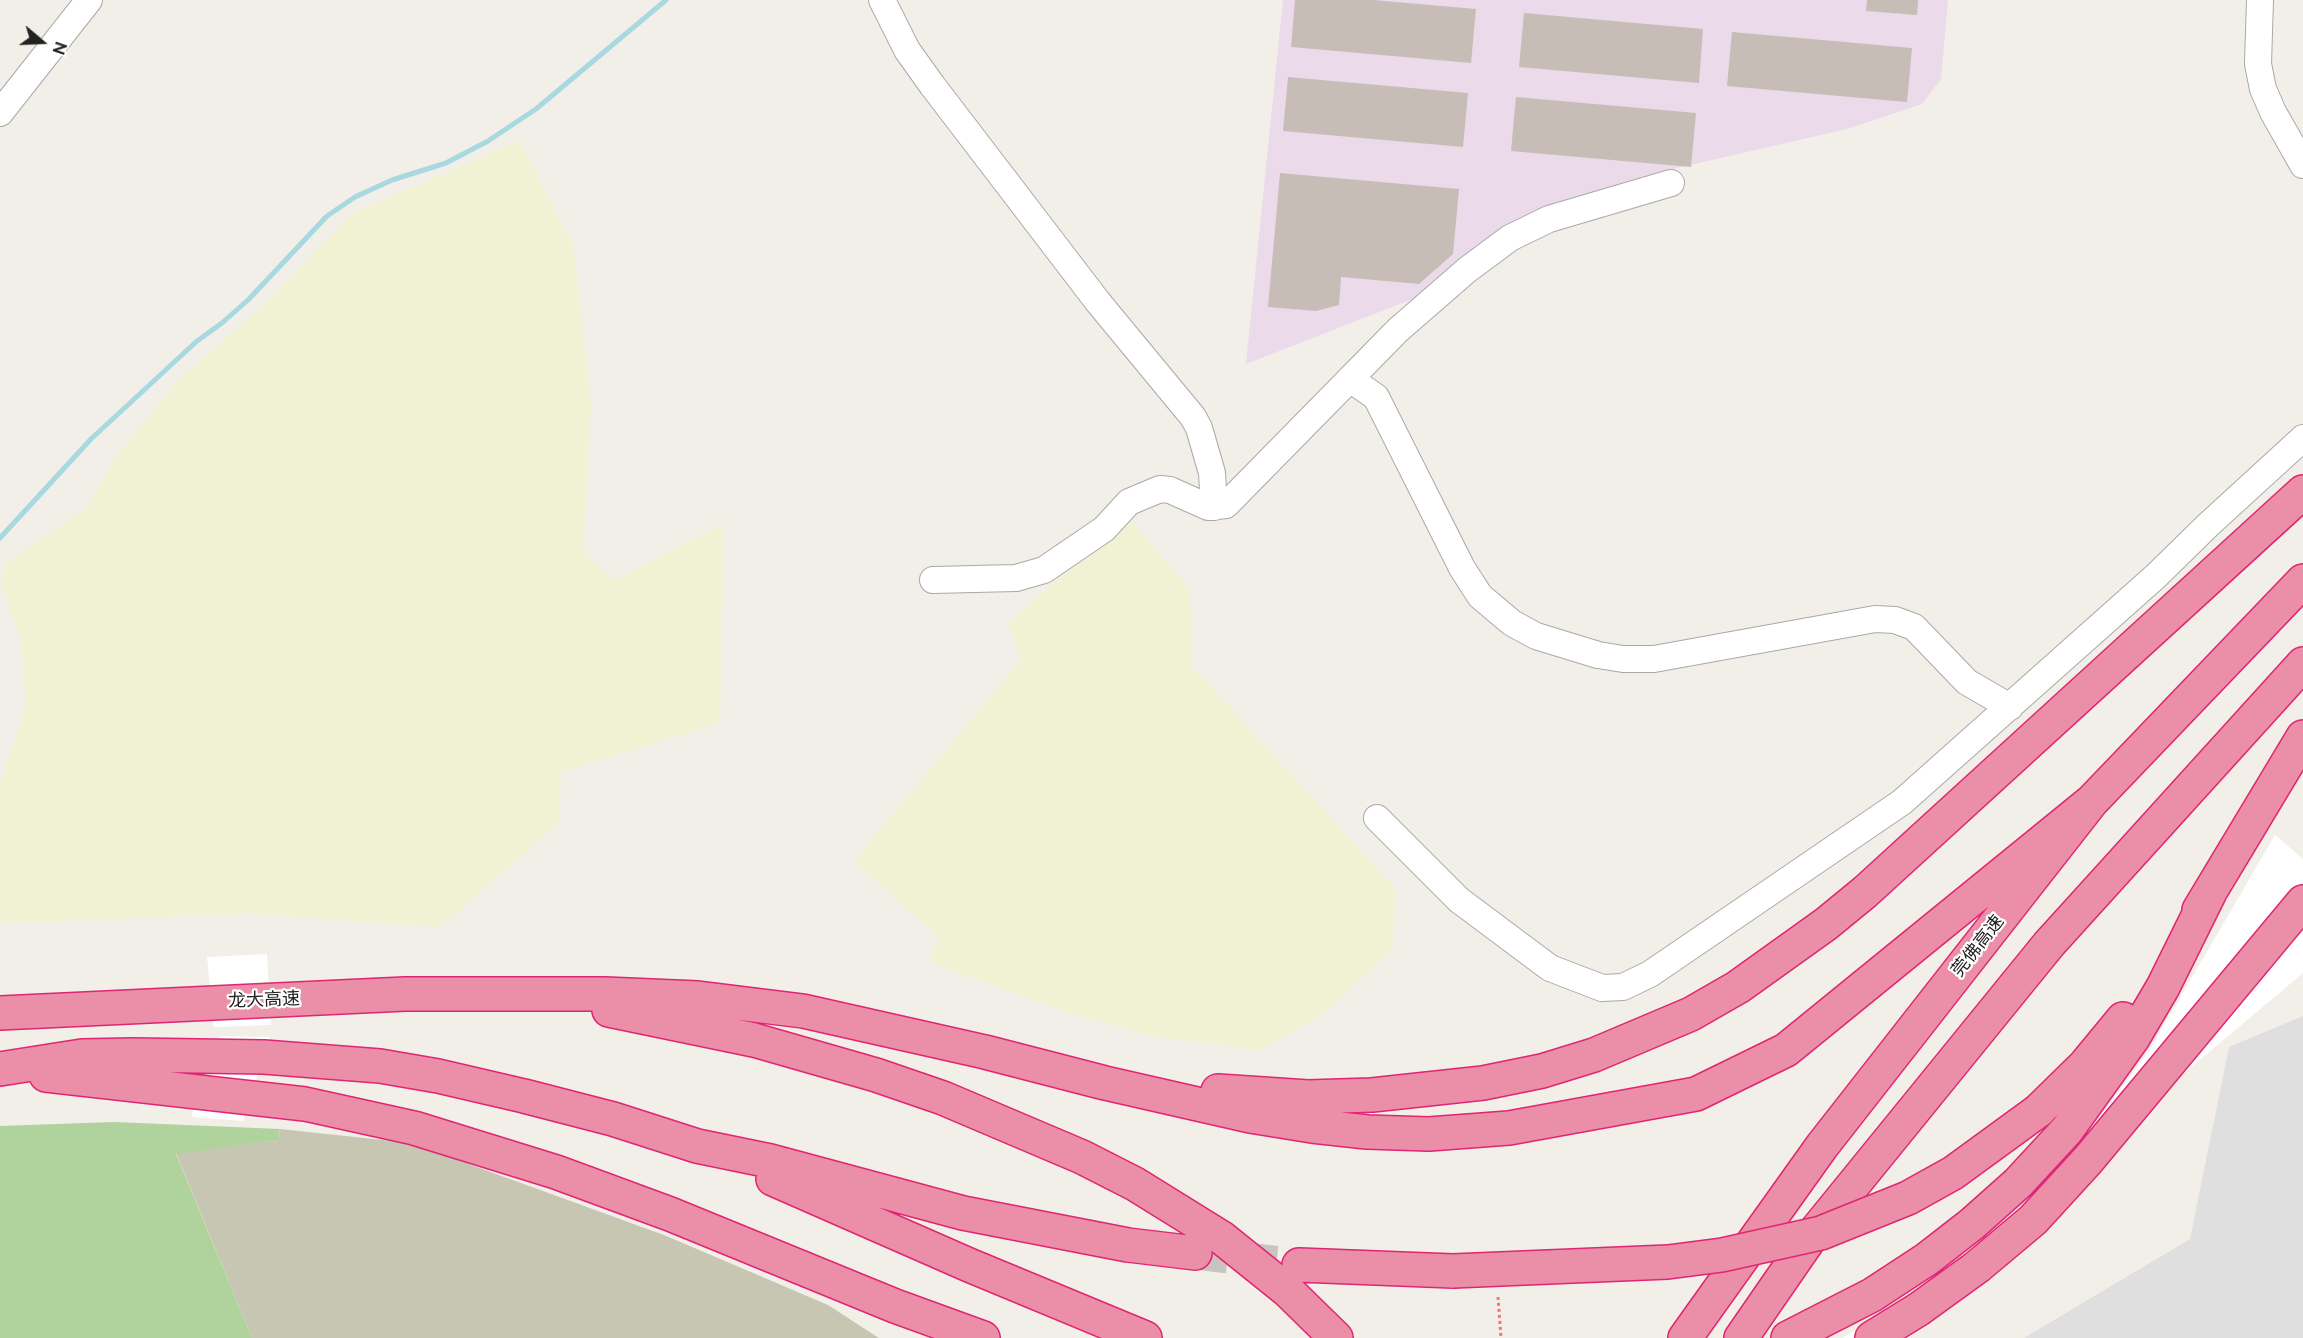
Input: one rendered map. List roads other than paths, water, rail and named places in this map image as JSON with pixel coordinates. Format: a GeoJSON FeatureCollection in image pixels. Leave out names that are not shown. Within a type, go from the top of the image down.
{"type":"FeatureCollection","features":[{"type":"Feature","properties":{"kind":"highway"},"geometry":{"type":"LineString","coordinates":[[1105,1083],[1308,1097],[1426,1092],[1542,1071],[1641,1036],[1690,1014],[1746,982],[1826,924],[1865,892],[1967,802],[2303,492]]}},
{"type":"Feature","properties":{"kind":"highway","name":"莞佛高速"},"geometry":{"type":"LineString","coordinates":[[1685,1338],[1822,1146],[2092,801],[2303,581]]}},
{"type":"Feature","properties":{"kind":"highway"},"geometry":{"type":"LineString","coordinates":[[1741,1338],[1810,1238],[2049,944],[2303,664]]}},
{"type":"Feature","properties":{"kind":"highway"},"geometry":{"type":"LineString","coordinates":[[1299,1265],[1453,1271],[1668,1262],[1734,1252],[1821,1233],[1908,1198],[1953,1173],[2038,1111],[2085,1065],[2145,992],[2210,892],[2303,737]]}},
{"type":"Feature","properties":{"kind":"highway"},"geometry":{"type":"LineString","coordinates":[[528,995],[664,996],[768,1005],[985,1052],[1105,1083],[1250,1116],[1312,1126],[1429,1134],[1509,1128],[1696,1094],[1786,1050],[2092,801]]}},
{"type":"Feature","properties":{"kind":"highway"},"geometry":{"type":"LineString","coordinates":[[1788,1338],[1872,1295],[1927,1259],[1972,1224],[2018,1183],[2067,1130],[2100,1087],[2157,998],[2210,892]]}},
{"type":"Feature","properties":{"kind":"highway"},"geometry":{"type":"LineString","coordinates":[[1872,1338],[1953,1285],[2033,1220],[2088,1160],[2303,902]]}},
{"type":"Feature","properties":{"kind":"highway","name":"龙大高速"},"geometry":{"type":"LineString","coordinates":[[0,1013],[405,994],[528,995]]}},
{"type":"Feature","properties":{"kind":"highway"},"geometry":{"type":"LineString","coordinates":[[528,995],[754,1040],[876,1075],[943,1098],[1082,1157],[1135,1184],[1180,1211],[1255,1263],[1323,1323],[1336,1338]]}},
{"type":"Feature","properties":{"kind":"highway"},"geometry":{"type":"LineString","coordinates":[[0,1070],[82,1056],[213,1055],[380,1066],[438,1076],[613,1119],[697,1146],[969,1265],[1145,1338]]}},
{"type":"Feature","properties":{"kind":"highway"},"geometry":{"type":"LineString","coordinates":[[0,1070],[305,1104],[414,1128],[556,1172],[731,1237],[895,1306],[982,1338]]}},
{"type":"Feature","properties":{"kind":"highway"},"geometry":{"type":"LineString","coordinates":[[697,1146],[770,1161],[963,1213],[1116,1243],[1195,1253]]}},
{"type":"Feature","properties":{"kind":"highway"},"geometry":{"type":"LineString","coordinates":[[895,1306],[943,1338]]}},
{"type":"Feature","properties":{"kind":"street"},"geometry":{"type":"LineString","coordinates":[[0,113],[89,0]]}},
{"type":"Feature","properties":{"kind":"street"},"geometry":{"type":"LineString","coordinates":[[882,0],[907,50],[932,85],[1098,302],[1193,417],[1199,428],[1212,473],[1214,507]]}},
{"type":"Feature","properties":{"kind":"street"},"geometry":{"type":"LineString","coordinates":[[2260,0],[2258,63],[2263,89],[2273,112],[2303,165]]}},
{"type":"Feature","properties":{"kind":"street"},"geometry":{"type":"LineString","coordinates":[[933,580],[1016,578],[1044,570],[1104,529],[1129,502],[1160,489],[1170,490],[1195,502],[1214,507],[1226,506],[1424,306],[1510,238],[1549,219],[1671,183]]}},
{"type":"Feature","properties":{"kind":"street"},"geometry":{"type":"LineString","coordinates":[[1350,379],[1376,397],[1462,568],[1480,596],[1512,623],[1536,636],[1598,655],[1623,659],[1654,659],[1875,619],[1895,620],[1914,627],[1967,682],[1985,695],[2010,707]]}},
{"type":"Feature","properties":{"kind":"street"},"geometry":{"type":"LineString","coordinates":[[1377,818],[1459,900],[1550,968],[1602,988],[1623,987],[1650,974],[1902,802],[2010,707],[2303,438]]}},
{"type":"Feature","properties":{"kind":"waterway"},"geometry":{"type":"LineString","coordinates":[[0,538],[91,439],[197,341],[249,299],[327,216],[355,197],[392,180],[446,163],[488,141],[536,109],[666,0]]}},
{"type":"Feature","properties":{"kind":"tunnel"},"geometry":{"type":"LineString","coordinates":[[1195,1253],[1299,1265]]}}]}
